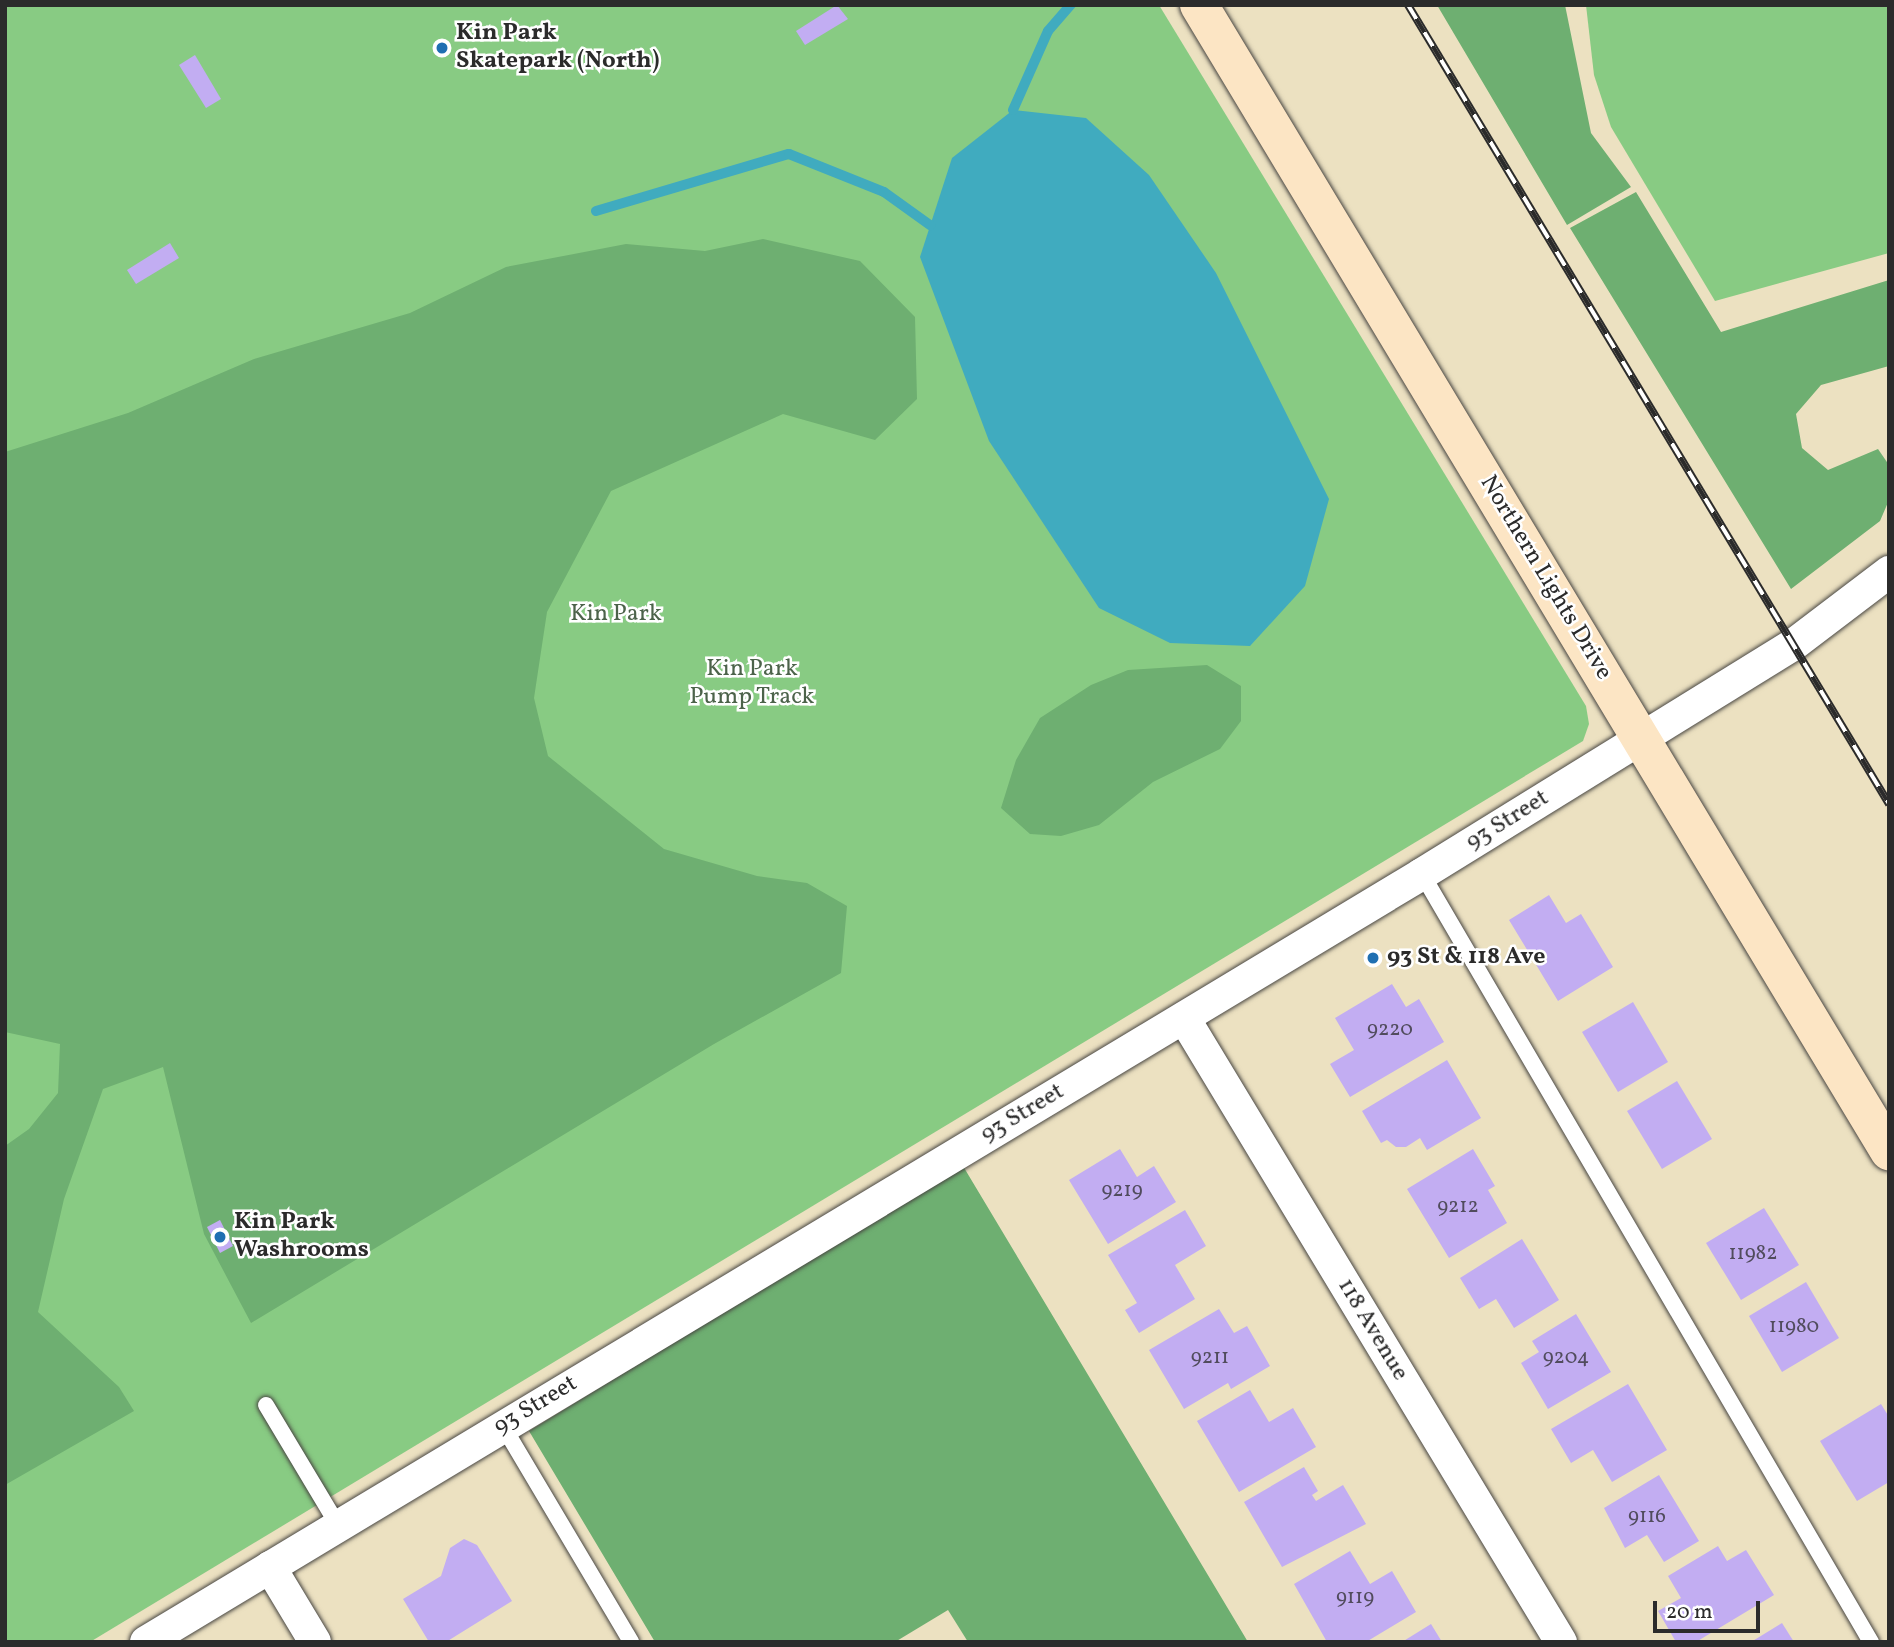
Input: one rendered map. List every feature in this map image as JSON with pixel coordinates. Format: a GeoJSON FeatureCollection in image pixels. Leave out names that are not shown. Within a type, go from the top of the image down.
{"type":"FeatureCollection","features":[{"type":"Feature","properties":{"kind":"main road","name":"Northern Lights Drive"},"geometry":{"type":"LineString","coordinates":[[1199,5],[1643,738],[1889,1151]]}},
{"type":"Feature","properties":{"kind":"street","name":"93 Street"},"geometry":{"type":"LineString","coordinates":[[145,1642],[1422,874],[1793,645],[1889,572]]}},
{"type":"Feature","properties":{"kind":"street","name":"118 Avenue"},"geometry":{"type":"LineString","coordinates":[[1184,1018],[1561,1642]]}},
{"type":"Feature","properties":{"kind":"street"},"geometry":{"type":"LineString","coordinates":[[270,1567],[316,1642]]}},
{"type":"Feature","properties":{"kind":"lane"},"geometry":{"type":"LineString","coordinates":[[1422,874],[1871,1642]]}},
{"type":"Feature","properties":{"kind":"lane"},"geometry":{"type":"LineString","coordinates":[[266,1405],[338,1527]]}},
{"type":"Feature","properties":{"kind":"lane"},"geometry":{"type":"LineString","coordinates":[[503,1426],[631,1642]]}},
{"type":"Feature","properties":{"kind":"green space","name":"Kin Park"},"geometry":{"type":"Polygon","coordinates":[[[5,5],[1159,5],[1586,706],[1589,724],[1583,741],[90,1642],[5,1642],[5,5]]]}},
{"type":"Feature","properties":{"kind":"green space"},"geometry":{"type":"Polygon","coordinates":[[[1437,5],[1565,5],[1591,133],[1631,187],[1567,225],[1437,5]]]}},
{"type":"Feature","properties":{"kind":"green space"},"geometry":{"type":"Polygon","coordinates":[[[1586,5],[1889,5],[1889,253],[1715,301],[1611,127],[1594,75],[1586,5]]]}},
{"type":"Feature","properties":{"kind":"green space"},"geometry":{"type":"Polygon","coordinates":[[[1636,192],[1721,332],[1889,280],[1889,366],[1821,385],[1796,414],[1802,448],[1828,470],[1878,449],[1889,465],[1889,500],[1880,521],[1791,589],[1570,228],[1636,192]]]}},
{"type":"Feature","properties":{"kind":"green space"},"geometry":{"type":"Polygon","coordinates":[[[763,239],[860,261],[915,317],[917,399],[875,440],[783,414],[611,491],[547,612],[534,698],[548,756],[664,849],[757,876],[807,883],[847,906],[841,973],[714,1044],[251,1323],[204,1234],[163,1067],[103,1089],[64,1199],[38,1312],[119,1387],[134,1411],[5,1485],[5,1146],[29,1129],[58,1093],[60,1044],[5,1032],[5,452],[128,413],[254,359],[410,313],[506,267],[626,244],[705,251],[763,239]]]}},
{"type":"Feature","properties":{"kind":"green space"},"geometry":{"type":"Polygon","coordinates":[[[1207,665],[1241,686],[1241,721],[1220,749],[1153,782],[1099,825],[1061,836],[1030,834],[1001,808],[1016,760],[1040,718],[1091,685],[1128,670],[1207,665]]]}},
{"type":"Feature","properties":{"kind":"green space"},"geometry":{"type":"Polygon","coordinates":[[[963,1166],[1248,1642],[968,1642],[948,1610],[895,1642],[655,1642],[529,1431],[963,1166]]]}},
{"type":"Feature","properties":{"kind":"water"},"geometry":{"type":"Polygon","coordinates":[[[1013,110],[1086,118],[1149,175],[1216,273],[1329,499],[1305,586],[1250,646],[1170,643],[1099,608],[989,441],[920,257],[952,158],[1013,110]]]}},
{"type":"Feature","properties":{"kind":"building"},"geometry":{"type":"Polygon","coordinates":[[[837,5],[848,19],[805,45],[796,31],[837,5]]]}},
{"type":"Feature","properties":{"kind":"building"},"geometry":{"type":"Polygon","coordinates":[[[195,55],[221,99],[206,108],[179,65],[195,55]]]}},
{"type":"Feature","properties":{"kind":"building"},"geometry":{"type":"Polygon","coordinates":[[[170,243],[179,258],[136,284],[127,270],[170,243]]]}},
{"type":"Feature","properties":{"kind":"building"},"geometry":{"type":"Polygon","coordinates":[[[1549,895],[1566,923],[1581,914],[1613,967],[1558,1001],[1509,920],[1549,895]]]}},
{"type":"Feature","properties":{"kind":"building"},"geometry":{"type":"Polygon","coordinates":[[[1392,984],[1406,1007],[1419,999],[1444,1042],[1350,1097],[1330,1064],[1354,1050],[1335,1018],[1392,984]]]}},
{"type":"Feature","properties":{"kind":"building"},"geometry":{"type":"Polygon","coordinates":[[[1633,1002],[1668,1062],[1618,1092],[1582,1032],[1633,1002]]]}},
{"type":"Feature","properties":{"kind":"building"},"geometry":{"type":"Polygon","coordinates":[[[1447,1060],[1481,1118],[1427,1150],[1420,1138],[1406,1147],[1396,1147],[1387,1140],[1381,1143],[1362,1111],[1447,1060]]]}},
{"type":"Feature","properties":{"kind":"building"},"geometry":{"type":"Polygon","coordinates":[[[1677,1081],[1712,1139],[1662,1169],[1627,1111],[1677,1081]]]}},
{"type":"Feature","properties":{"kind":"building"},"geometry":{"type":"Polygon","coordinates":[[[1120,1149],[1137,1177],[1154,1166],[1176,1202],[1108,1244],[1069,1180],[1120,1149]]]}},
{"type":"Feature","properties":{"kind":"building"},"geometry":{"type":"Polygon","coordinates":[[[1473,1149],[1495,1186],[1488,1190],[1507,1223],[1449,1258],[1407,1189],[1473,1149]]]}},
{"type":"Feature","properties":{"kind":"building"},"geometry":{"type":"Polygon","coordinates":[[[1764,1208],[1799,1265],[1741,1300],[1706,1243],[1764,1208]]]}},
{"type":"Feature","properties":{"kind":"building"},"geometry":{"type":"Polygon","coordinates":[[[1185,1210],[1206,1246],[1175,1265],[1195,1299],[1139,1333],[1125,1310],[1137,1303],[1108,1255],[1185,1210]]]}},
{"type":"Feature","properties":{"kind":"building","name":"Kin Park Washrooms"},"geometry":{"type":"Polygon","coordinates":[[[220,1220],[233,1246],[220,1253],[207,1227],[220,1220]]]}},
{"type":"Feature","properties":{"kind":"building"},"geometry":{"type":"Polygon","coordinates":[[[1522,1239],[1559,1300],[1514,1328],[1496,1299],[1479,1309],[1460,1278],[1522,1239]]]}},
{"type":"Feature","properties":{"kind":"building"},"geometry":{"type":"Polygon","coordinates":[[[1806,1282],[1839,1338],[1782,1372],[1749,1316],[1806,1282]]]}},
{"type":"Feature","properties":{"kind":"building"},"geometry":{"type":"Polygon","coordinates":[[[1219,1309],[1234,1333],[1247,1326],[1270,1366],[1231,1389],[1228,1383],[1184,1409],[1149,1350],[1219,1309]]]}},
{"type":"Feature","properties":{"kind":"building"},"geometry":{"type":"Polygon","coordinates":[[[1576,1314],[1611,1372],[1548,1409],[1521,1363],[1539,1352],[1532,1341],[1576,1314]]]}},
{"type":"Feature","properties":{"kind":"building"},"geometry":{"type":"Polygon","coordinates":[[[1628,1384],[1667,1450],[1612,1482],[1593,1450],[1571,1463],[1551,1429],[1628,1384]]]}},
{"type":"Feature","properties":{"kind":"building"},"geometry":{"type":"Polygon","coordinates":[[[1250,1390],[1269,1422],[1293,1408],[1316,1447],[1239,1492],[1197,1421],[1250,1390]]]}},
{"type":"Feature","properties":{"kind":"building"},"geometry":{"type":"Polygon","coordinates":[[[1881,1404],[1889,1417],[1889,1482],[1857,1501],[1820,1441],[1881,1404]]]}},
{"type":"Feature","properties":{"kind":"building"},"geometry":{"type":"Polygon","coordinates":[[[1304,1467],[1318,1491],[1312,1495],[1316,1501],[1343,1485],[1366,1524],[1282,1567],[1244,1502],[1304,1467]]]}},
{"type":"Feature","properties":{"kind":"building"},"geometry":{"type":"Polygon","coordinates":[[[1659,1475],[1699,1541],[1664,1562],[1647,1535],[1625,1548],[1604,1508],[1659,1475]]]}},
{"type":"Feature","properties":{"kind":"building"},"geometry":{"type":"Polygon","coordinates":[[[464,1539],[477,1545],[512,1601],[446,1642],[429,1642],[403,1599],[441,1576],[450,1548],[464,1539]]]}},
{"type":"Feature","properties":{"kind":"building"},"geometry":{"type":"Polygon","coordinates":[[[1718,1546],[1727,1561],[1746,1550],[1774,1595],[1696,1642],[1676,1642],[1658,1611],[1681,1598],[1668,1576],[1718,1546]]]}},
{"type":"Feature","properties":{"kind":"building"},"geometry":{"type":"Polygon","coordinates":[[[1350,1551],[1370,1584],[1392,1571],[1416,1612],[1366,1642],[1327,1642],[1294,1584],[1350,1551]]]}},
{"type":"Feature","properties":{"kind":"building"},"geometry":{"type":"Polygon","coordinates":[[[1782,1623],[1794,1642],[1751,1642],[1782,1623]]]}},
{"type":"Feature","properties":{"kind":"building"},"geometry":{"type":"Polygon","coordinates":[[[1431,1624],[1442,1642],[1402,1642],[1431,1624]]]}},
{"type":"Feature","properties":{"kind":"waterway"},"geometry":{"type":"LineString","coordinates":[[1013,110],[1048,31],[1071,5]]}},
{"type":"Feature","properties":{"kind":"waterway"},"geometry":{"type":"LineString","coordinates":[[596,211],[789,154],[884,192],[930,225]]}},
{"type":"Feature","properties":{"kind":"railway"},"geometry":{"type":"LineString","coordinates":[[1408,5],[1889,804]]}},
{"type":"Feature","properties":{"kind":"place","name":"Kin Park Skatepark (North)"},"geometry":{"type":"Point","coordinates":[442,48]}},
{"type":"Feature","properties":{"kind":"place","name":"93 St & 118 Ave"},"geometry":{"type":"Point","coordinates":[1373,958]}},
{"type":"Feature","properties":{"kind":"place","name":"Kin Park Washrooms"},"geometry":{"type":"Point","coordinates":[220,1237]}},
{"type":"Feature","properties":{"kind":"park label","name":"Kin Park Pump Track"},"geometry":{"type":"Point","coordinates":[752,684]}}]}
